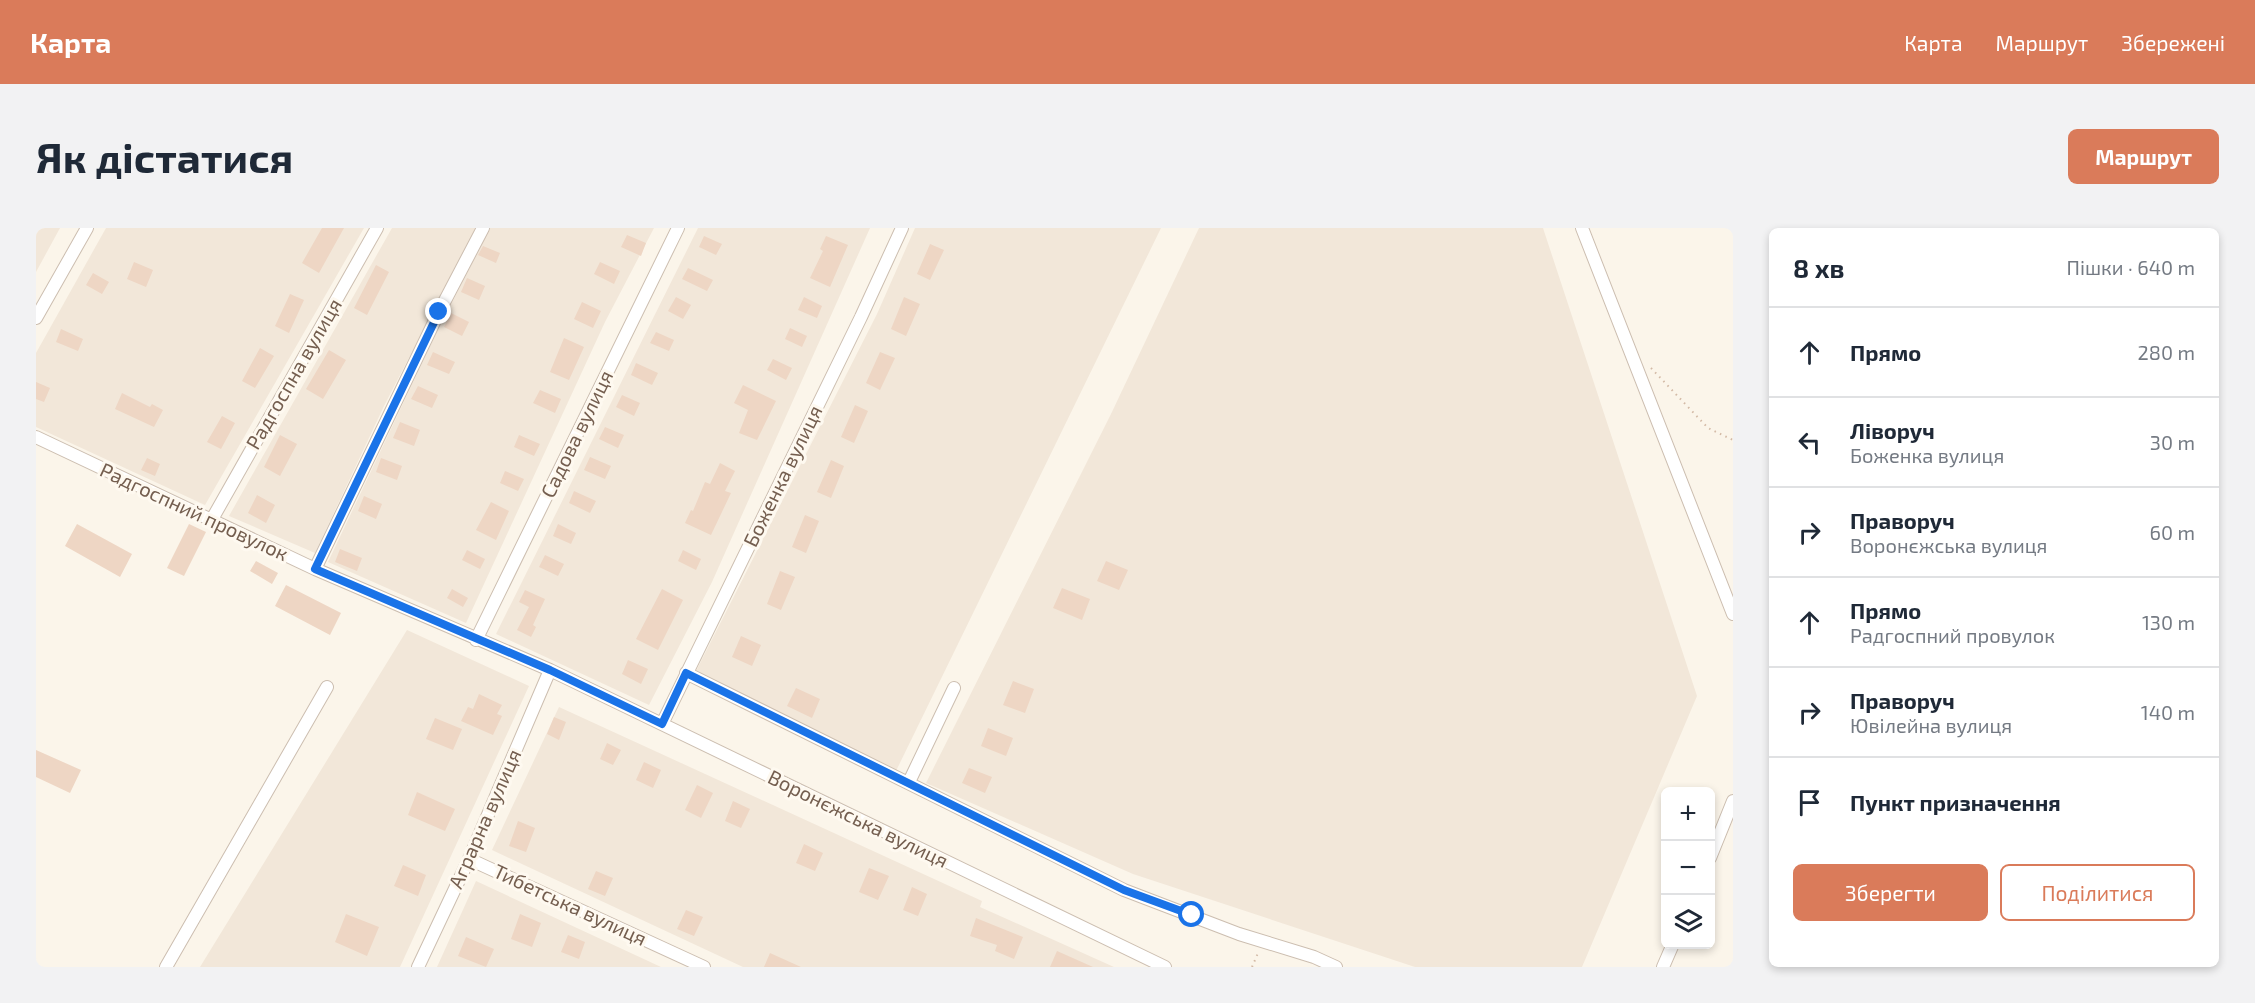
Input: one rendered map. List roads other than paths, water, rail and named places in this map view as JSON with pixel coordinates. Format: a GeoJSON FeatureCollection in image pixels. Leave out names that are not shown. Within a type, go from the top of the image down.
{"type":"FeatureCollection","features":[{"type":"Feature","properties":{"kind":"street"},"geometry":{"type":"LineString","coordinates":[[36,318],[87,228]]}},
{"type":"Feature","properties":{"kind":"street","name":"Радгоспна вулиця"},"geometry":{"type":"LineString","coordinates":[[211,521],[377,228]]}},
{"type":"Feature","properties":{"kind":"street"},"geometry":{"type":"LineString","coordinates":[[315,569],[439,312],[483,228]]}},
{"type":"Feature","properties":{"kind":"street","name":"Садова вулиця"},"geometry":{"type":"LineString","coordinates":[[476,640],[678,228]]}},
{"type":"Feature","properties":{"kind":"street","name":"Боженка вулиця"},"geometry":{"type":"LineString","coordinates":[[662,724],[861,317],[902,228]]}},
{"type":"Feature","properties":{"kind":"street"},"geometry":{"type":"LineString","coordinates":[[1582,228],[1733,614]]}},
{"type":"Feature","properties":{"kind":"street","name":"Радгоспний провулок"},"geometry":{"type":"LineString","coordinates":[[36,437],[315,569],[550,670]]}},
{"type":"Feature","properties":{"kind":"street","name":"Воронєжська вулиця"},"geometry":{"type":"LineString","coordinates":[[550,670],[1165,967]]}},
{"type":"Feature","properties":{"kind":"street","name":"Аграрна вулиця"},"geometry":{"type":"LineString","coordinates":[[418,967],[469,859],[550,670]]}},
{"type":"Feature","properties":{"kind":"street"},"geometry":{"type":"LineString","coordinates":[[686,673],[1124,890],[1239,934],[1314,957],[1336,967]]}},
{"type":"Feature","properties":{"kind":"street"},"geometry":{"type":"LineString","coordinates":[[166,967],[327,687]]}},
{"type":"Feature","properties":{"kind":"street"},"geometry":{"type":"LineString","coordinates":[[909,782],[954,688]]}},
{"type":"Feature","properties":{"kind":"street"},"geometry":{"type":"LineString","coordinates":[[1715,846],[1733,801]]}},
{"type":"Feature","properties":{"kind":"street","name":"Тибетська вулиця"},"geometry":{"type":"LineString","coordinates":[[469,859],[704,967]]}},
{"type":"Feature","properties":{"kind":"street"},"geometry":{"type":"LineString","coordinates":[[1663,967],[1671,949]]}}]}
